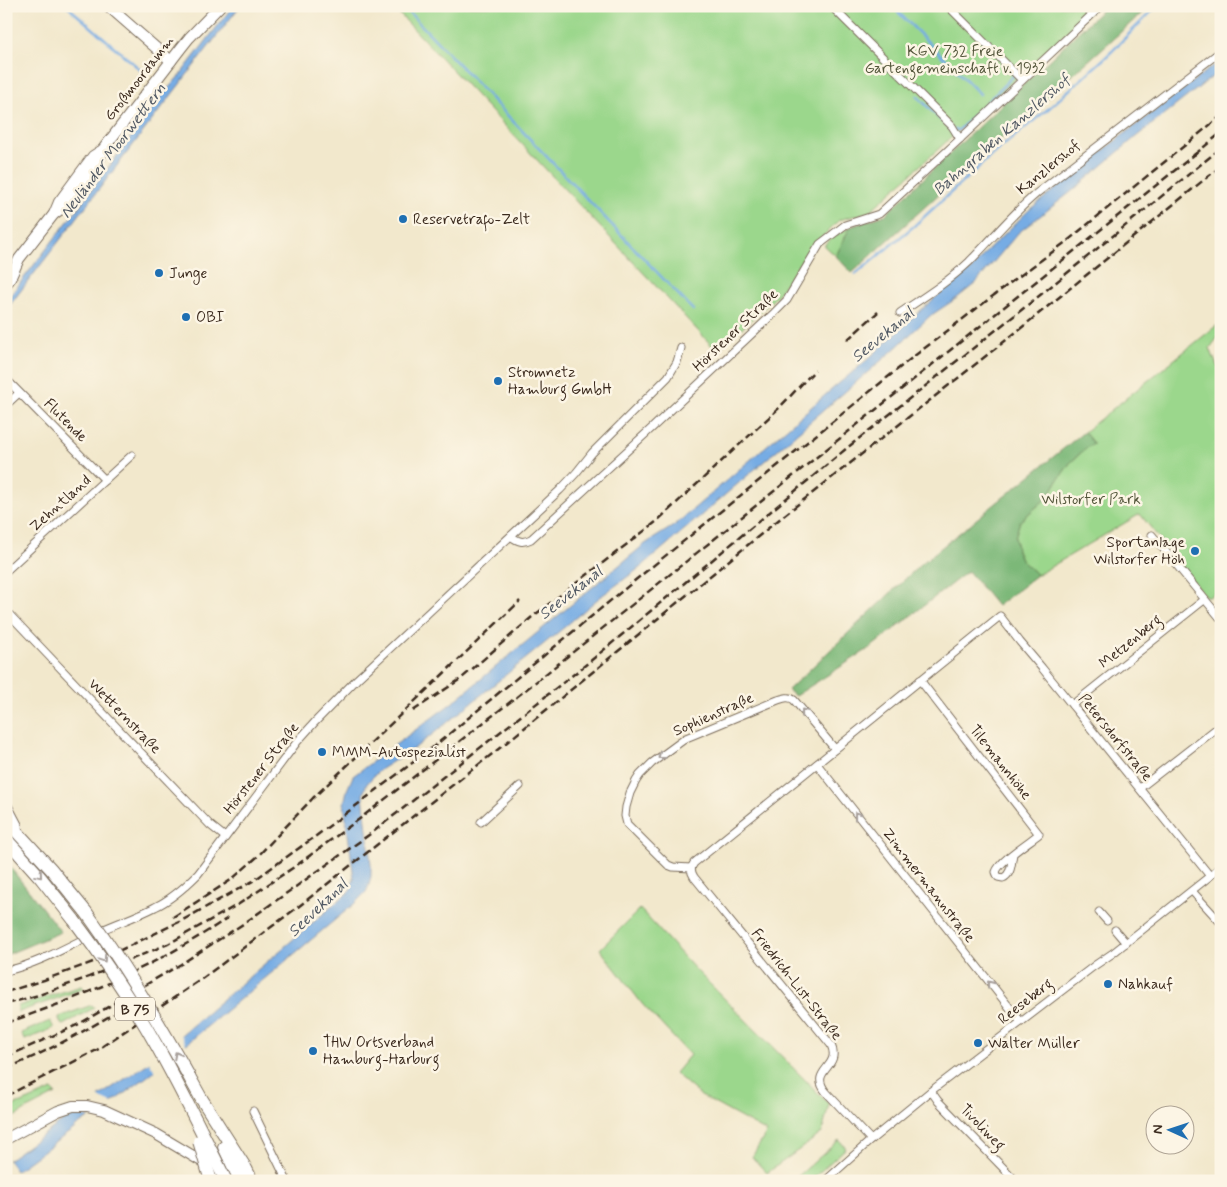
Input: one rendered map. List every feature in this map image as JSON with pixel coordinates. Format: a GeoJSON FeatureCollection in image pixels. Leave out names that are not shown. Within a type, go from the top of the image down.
{"type":"FeatureCollection","features":[{"type":"Feature","properties":{"kind":"highway","name":"B 75"},"geometry":{"type":"LineString","coordinates":[[6,807],[23,836]]}},
{"type":"Feature","properties":{"kind":"highway","name":"B 75"},"geometry":{"type":"LineString","coordinates":[[6,820],[23,836],[68,889],[110,945],[252,1181]]}},
{"type":"Feature","properties":{"kind":"highway","name":"B 75"},"geometry":{"type":"LineString","coordinates":[[6,838],[74,920],[125,994],[158,1048],[227,1181]]}},
{"type":"Feature","properties":{"kind":"highway","name":"B 75"},"geometry":{"type":"LineString","coordinates":[[201,1098],[240,1181]]}},
{"type":"Feature","properties":{"kind":"highway","name":"B 75"},"geometry":{"type":"LineString","coordinates":[[187,1103],[211,1181]]}},
{"type":"Feature","properties":{"kind":"main road"},"geometry":{"type":"LineString","coordinates":[[108,6],[171,61]]}},
{"type":"Feature","properties":{"kind":"main road","name":"Großmoordamm"},"geometry":{"type":"LineString","coordinates":[[54,214],[68,203],[99,160],[104,148],[189,38],[220,6]]}},
{"type":"Feature","properties":{"kind":"main road","name":"Großmoordamm"},"geometry":{"type":"LineString","coordinates":[[6,284],[19,259],[54,214],[59,202],[93,156],[104,148]]}},
{"type":"Feature","properties":{"kind":"main road"},"geometry":{"type":"LineString","coordinates":[[68,190],[68,203]]}},
{"type":"Feature","properties":{"kind":"main road","name":"Großmoordamm"},"geometry":{"type":"LineString","coordinates":[[6,268],[19,259]]}},
{"type":"Feature","properties":{"kind":"main road"},"geometry":{"type":"LineString","coordinates":[[6,1139],[67,1107],[86,1106],[119,1117],[177,1146],[214,1169],[227,1181]]}},
{"type":"Feature","properties":{"kind":"main road"},"geometry":{"type":"LineString","coordinates":[[177,1146],[218,1181]]}},
{"type":"Feature","properties":{"kind":"street"},"geometry":{"type":"LineString","coordinates":[[831,6],[957,134]]}},
{"type":"Feature","properties":{"kind":"street"},"geometry":{"type":"LineString","coordinates":[[948,6],[1022,80]]}},
{"type":"Feature","properties":{"kind":"street","name":"Hörstener Straße"},"geometry":{"type":"LineString","coordinates":[[511,536],[522,542],[536,534],[653,427],[787,300],[820,244],[845,225],[879,214],[957,134],[1022,80],[1101,6]]}},
{"type":"Feature","properties":{"kind":"street","name":"Kanzlershof"},"geometry":{"type":"LineString","coordinates":[[900,312],[932,292],[956,273],[1037,193],[1221,51]]}},
{"type":"Feature","properties":{"kind":"street","name":"Hörstener Straße"},"geometry":{"type":"LineString","coordinates":[[6,971],[37,962],[103,930],[142,914],[171,898],[184,887],[198,874],[288,753],[315,722],[357,679],[560,490],[592,453],[668,377],[677,362],[681,348]]}},
{"type":"Feature","properties":{"kind":"street","name":"Flutende"},"geometry":{"type":"LineString","coordinates":[[6,379],[105,480]]}},
{"type":"Feature","properties":{"kind":"street"},"geometry":{"type":"LineString","coordinates":[[6,404],[19,393]]}},
{"type":"Feature","properties":{"kind":"street","name":"Zehntland"},"geometry":{"type":"LineString","coordinates":[[6,571],[132,455]]}},
{"type":"Feature","properties":{"kind":"street"},"geometry":{"type":"LineString","coordinates":[[1152,535],[1221,620]]}},
{"type":"Feature","properties":{"kind":"street","name":"Metzenberg"},"geometry":{"type":"LineString","coordinates":[[1072,705],[1204,600]]}},
{"type":"Feature","properties":{"kind":"street","name":"Wetternstraße"},"geometry":{"type":"LineString","coordinates":[[6,611],[210,825],[225,837]]}},
{"type":"Feature","properties":{"kind":"street","name":"Petersdorfstraße"},"geometry":{"type":"LineString","coordinates":[[920,680],[1000,616],[1210,876]]}},
{"type":"Feature","properties":{"kind":"street"},"geometry":{"type":"LineString","coordinates":[[691,868],[694,863],[920,680]]}},
{"type":"Feature","properties":{"kind":"street","name":"Tilemannhöhe"},"geometry":{"type":"LineString","coordinates":[[920,680],[1039,834],[1012,854]]}},
{"type":"Feature","properties":{"kind":"street","name":"Sophienstraße"},"geometry":{"type":"LineString","coordinates":[[691,868],[668,865],[627,824],[625,812],[630,793],[640,775],[656,760],[686,738],[786,698],[794,700],[835,749]]}},
{"type":"Feature","properties":{"kind":"street"},"geometry":{"type":"LineString","coordinates":[[1140,788],[1221,725]]}},
{"type":"Feature","properties":{"kind":"street","name":"Zimmermannstraße"},"geometry":{"type":"LineString","coordinates":[[817,764],[1021,1022]]}},
{"type":"Feature","properties":{"kind":"street"},"geometry":{"type":"LineString","coordinates":[[481,822],[520,786]]}},
{"type":"Feature","properties":{"kind":"street","name":"Reeseberg"},"geometry":{"type":"LineString","coordinates":[[825,1181],[931,1091],[1094,966],[1126,944],[1221,866]]}},
{"type":"Feature","properties":{"kind":"street","name":"Friedrich-List-Straße"},"geometry":{"type":"LineString","coordinates":[[691,868],[694,877],[831,1045],[834,1053],[833,1060],[822,1073],[822,1086],[871,1140]]}},
{"type":"Feature","properties":{"kind":"street"},"geometry":{"type":"LineString","coordinates":[[1192,891],[1221,923]]}},
{"type":"Feature","properties":{"kind":"street"},"geometry":{"type":"LineString","coordinates":[[1099,912],[1107,921]]}},
{"type":"Feature","properties":{"kind":"street"},"geometry":{"type":"LineString","coordinates":[[1115,930],[1126,944]]}},
{"type":"Feature","properties":{"kind":"street","name":"Tivoliweg"},"geometry":{"type":"LineString","coordinates":[[931,1091],[938,1101],[1016,1181]]}},
{"type":"Feature","properties":{"kind":"street"},"geometry":{"type":"LineString","coordinates":[[252,1111],[287,1181]]}},
{"type":"Feature","properties":{"kind":"green space","name":"KGV 732 Freie Gartengemeinschaft v. 1932"},"geometry":{"type":"Polygon","coordinates":[[[392,6],[1096,6],[869,212],[839,220],[808,251],[776,297],[717,351],[392,6]]]}},
{"type":"Feature","properties":{"kind":"green space"},"geometry":{"type":"Polygon","coordinates":[[[1106,6],[1150,6],[852,273],[836,256],[850,227],[885,215],[1106,6]]]}},
{"type":"Feature","properties":{"kind":"green space"},"geometry":{"type":"Polygon","coordinates":[[[850,227],[836,256],[825,244],[850,227]]]}},
{"type":"Feature","properties":{"kind":"green space","name":"Wilstorfer Park"},"geometry":{"type":"Polygon","coordinates":[[[1216,326],[1221,326],[1221,333],[1210,348],[1217,366],[1221,369],[1221,588],[1209,597],[1204,595],[1140,514],[1037,575],[1022,561],[1017,551],[1015,537],[1020,521],[1048,497],[1070,463],[1093,444],[1084,432],[1216,326]]]}},
{"type":"Feature","properties":{"kind":"green space"},"geometry":{"type":"Polygon","coordinates":[[[1084,432],[1094,444],[1086,448],[1070,463],[1048,497],[1020,521],[1015,537],[1017,551],[1022,561],[1037,575],[997,606],[968,571],[870,648],[795,696],[788,690],[921,564],[1084,432]]]}},
{"type":"Feature","properties":{"kind":"green space"},"geometry":{"type":"Polygon","coordinates":[[[6,862],[61,932],[6,955],[6,862]]]}},
{"type":"Feature","properties":{"kind":"green space"},"geometry":{"type":"Polygon","coordinates":[[[640,909],[695,969],[829,1104],[822,1133],[767,1173],[752,1157],[767,1132],[701,1096],[675,1073],[690,1055],[643,1005],[600,949],[640,909]]]}},
{"type":"Feature","properties":{"kind":"green space"},"geometry":{"type":"Polygon","coordinates":[[[81,986],[83,989],[18,1012],[18,1006],[81,986]]]}},
{"type":"Feature","properties":{"kind":"green space"},"geometry":{"type":"Polygon","coordinates":[[[92,1005],[94,1008],[63,1025],[61,1024],[59,1017],[92,1005]]]}},
{"type":"Feature","properties":{"kind":"green space"},"geometry":{"type":"Polygon","coordinates":[[[50,1021],[54,1028],[25,1040],[21,1033],[50,1021]]]}},
{"type":"Feature","properties":{"kind":"green space"},"geometry":{"type":"Polygon","coordinates":[[[52,1090],[56,1094],[6,1122],[7,1108],[52,1090]]]}},
{"type":"Feature","properties":{"kind":"green space"},"geometry":{"type":"Polygon","coordinates":[[[839,1140],[846,1148],[810,1181],[798,1181],[796,1178],[839,1140]]]}},
{"type":"Feature","properties":{"kind":"water"},"geometry":{"type":"Polygon","coordinates":[[[233,6],[240,6],[6,310],[6,301],[160,98],[233,6]]]}},
{"type":"Feature","properties":{"kind":"water"},"geometry":{"type":"Polygon","coordinates":[[[1221,60],[1221,70],[1018,233],[976,283],[930,316],[889,354],[641,567],[600,597],[416,747],[381,769],[366,785],[363,795],[371,865],[371,876],[366,892],[148,1076],[16,1171],[8,1160],[147,1064],[350,891],[354,878],[344,804],[353,776],[452,703],[645,544],[675,525],[867,360],[946,288],[971,270],[987,251],[1029,210],[1221,60]]]}},
{"type":"Feature","properties":{"kind":"pier"},"geometry":{"type":"Polygon","coordinates":[[[180,1033],[187,1046],[156,1073],[148,1060],[180,1033]]]}},
{"type":"Feature","properties":{"kind":"pier"},"geometry":{"type":"Polygon","coordinates":[[[96,1096],[114,1104],[94,1117],[76,1116],[61,1120],[67,1115],[96,1096]]]}},
{"type":"Feature","properties":{"kind":"waterway"},"geometry":{"type":"LineString","coordinates":[[67,6],[142,71]]}},
{"type":"Feature","properties":{"kind":"waterway"},"geometry":{"type":"LineString","coordinates":[[403,6],[693,310]]}},
{"type":"Feature","properties":{"kind":"waterway"},"geometry":{"type":"LineString","coordinates":[[892,6],[980,94]]}},
{"type":"Feature","properties":{"kind":"waterway","name":"Bahngraben Kanzlershof"},"geometry":{"type":"LineString","coordinates":[[856,274],[914,226],[993,154],[1048,109],[1107,56],[1157,6]]}},
{"type":"Feature","properties":{"kind":"waterway"},"geometry":{"type":"LineString","coordinates":[[955,130],[959,130],[1014,75]]}},
{"type":"Feature","properties":{"kind":"waterway"},"geometry":{"type":"LineString","coordinates":[[917,96],[950,129]]}},
{"type":"Feature","properties":{"kind":"railway"},"geometry":{"type":"LineString","coordinates":[[6,992],[104,958],[181,921],[253,881],[316,836],[432,748],[644,573],[913,357],[1066,242],[1221,116]]}},
{"type":"Feature","properties":{"kind":"railway"},"geometry":{"type":"LineString","coordinates":[[1194,155],[1221,133]]}},
{"type":"Feature","properties":{"kind":"railway"},"geometry":{"type":"LineString","coordinates":[[6,1057],[79,1024],[181,964],[243,924],[373,832],[588,663],[847,448],[1039,296],[1221,148]]}},
{"type":"Feature","properties":{"kind":"railway"},"geometry":{"type":"LineString","coordinates":[[6,1004],[39,995],[89,977],[168,944],[239,904],[297,865],[523,692],[1199,151]]}},
{"type":"Feature","properties":{"kind":"railway"},"geometry":{"type":"LineString","coordinates":[[6,1096],[97,1050],[203,978],[298,907],[501,747],[782,517],[1010,337],[1221,166]]}},
{"type":"Feature","properties":{"kind":"railway"},"geometry":{"type":"LineString","coordinates":[[847,340],[878,312]]}},
{"type":"Feature","properties":{"kind":"railway"},"geometry":{"type":"LineString","coordinates":[[413,711],[462,678],[532,617],[656,522],[779,408],[815,370]]}},
{"type":"Feature","properties":{"kind":"railway"},"geometry":{"type":"LineString","coordinates":[[173,917],[231,880],[257,857],[313,798],[520,601]]}},
{"type":"Feature","properties":{"kind":"railway"},"geometry":{"type":"LineString","coordinates":[[6,1023],[120,978],[164,956],[228,918]]}},
{"type":"Feature","properties":{"kind":"railway"},"geometry":{"type":"LineString","coordinates":[[6,1069],[33,1057],[113,1014]]}},
{"type":"Feature","properties":{"kind":"place","name":"Reservetrafo-Zelt"},"geometry":{"type":"Point","coordinates":[403,219]}},
{"type":"Feature","properties":{"kind":"place","name":"Junge"},"geometry":{"type":"Point","coordinates":[159,273]}},
{"type":"Feature","properties":{"kind":"place","name":"OBI"},"geometry":{"type":"Point","coordinates":[186,317]}},
{"type":"Feature","properties":{"kind":"place","name":"Stromnetz Hamburg GmbH"},"geometry":{"type":"Point","coordinates":[498,381]}},
{"type":"Feature","properties":{"kind":"place","name":"Sportanlage Wilstorfer Höh"},"geometry":{"type":"Point","coordinates":[1195,551]}},
{"type":"Feature","properties":{"kind":"place","name":"MMM-Autospezialist"},"geometry":{"type":"Point","coordinates":[322,752]}},
{"type":"Feature","properties":{"kind":"place","name":"Nahkauf"},"geometry":{"type":"Point","coordinates":[1108,984]}},
{"type":"Feature","properties":{"kind":"place","name":"Walter Müller"},"geometry":{"type":"Point","coordinates":[978,1043]}},
{"type":"Feature","properties":{"kind":"place","name":"THW Ortsverband Hamburg-Harburg"},"geometry":{"type":"Point","coordinates":[313,1051]}},
{"type":"Feature","properties":{"kind":"water label","name":"Neuländer Moorwettern"},"geometry":{"type":"Point","coordinates":[112,150]}},
{"type":"Feature","properties":{"kind":"water label","name":"Seevekanal"},"geometry":{"type":"Point","coordinates":[882,334]}},
{"type":"Feature","properties":{"kind":"water label","name":"Seevekanal"},"geometry":{"type":"Point","coordinates":[570,592]}},
{"type":"Feature","properties":{"kind":"water label","name":"Seevekanal"},"geometry":{"type":"Point","coordinates":[317,907]}}]}
